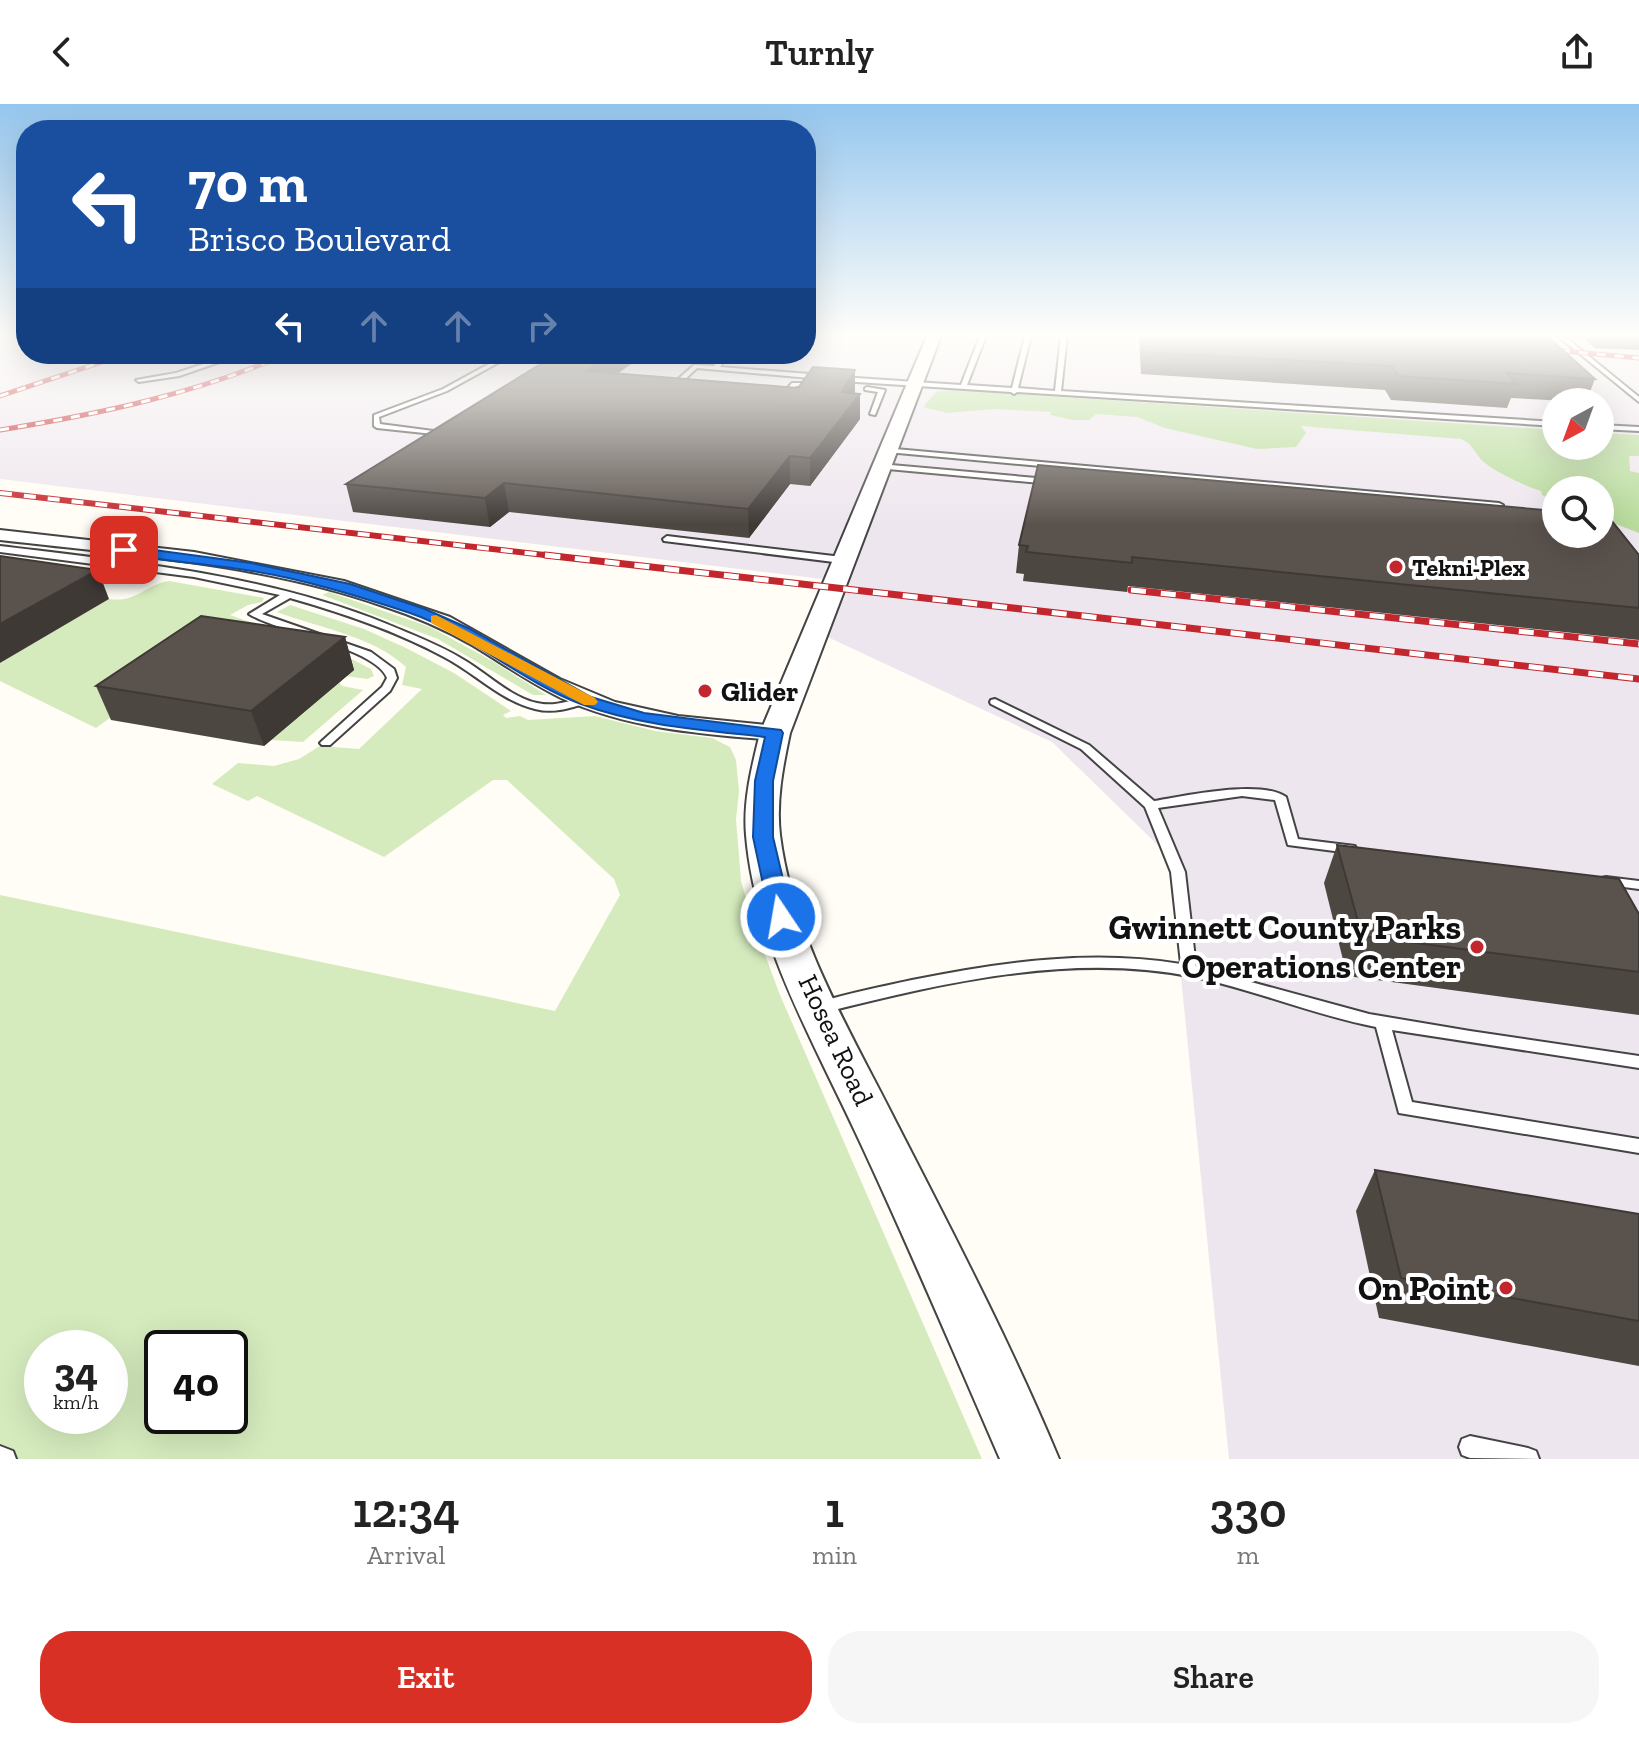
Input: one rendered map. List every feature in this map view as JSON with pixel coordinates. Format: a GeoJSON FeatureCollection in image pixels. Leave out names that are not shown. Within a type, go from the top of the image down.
{"type":"FeatureCollection","features":[{"type":"Feature","properties":{"kind":"street","name":"Hosea Road"},"geometry":{"type":"LineString","coordinates":[[908,399],[775,733],[764,781],[763,837],[781,917],[819,1008],[1030,1459]]}},
{"type":"Feature","properties":{"kind":"street"},"geometry":{"type":"LineString","coordinates":[[0,535],[251,567],[345,587],[420,612],[462,631],[585,700],[642,717],[775,733]]}},
{"type":"Feature","properties":{"kind":"lane"},"geometry":{"type":"LineString","coordinates":[[420,399],[376,416],[377,426],[441,434]]}},
{"type":"Feature","properties":{"kind":"lane"},"geometry":{"type":"LineString","coordinates":[[772,407],[779,399]]}},
{"type":"Feature","properties":{"kind":"lane"},"geometry":{"type":"LineString","coordinates":[[873,414],[879,399]]}},
{"type":"Feature","properties":{"kind":"lane"},"geometry":{"type":"LineString","coordinates":[[1145,399],[1542,423]]}},
{"type":"Feature","properties":{"kind":"lane"},"geometry":{"type":"LineString","coordinates":[[1614,428],[1639,429]]}},
{"type":"Feature","properties":{"kind":"lane"},"geometry":{"type":"LineString","coordinates":[[884,458],[1051,482],[1056,465]]}},
{"type":"Feature","properties":{"kind":"lane"},"geometry":{"type":"LineString","coordinates":[[884,458],[1056,465],[1499,505]]}},
{"type":"Feature","properties":{"kind":"lane"},"geometry":{"type":"LineString","coordinates":[[667,539],[842,560]]}},
{"type":"Feature","properties":{"kind":"lane"},"geometry":{"type":"LineString","coordinates":[[14,559],[50,541]]}},
{"type":"Feature","properties":{"kind":"lane"},"geometry":{"type":"LineString","coordinates":[[0,549],[205,575],[264,586],[351,613],[428,645],[523,702],[548,708],[585,700]]}},
{"type":"Feature","properties":{"kind":"lane"},"geometry":{"type":"LineString","coordinates":[[289,594],[254,614],[367,654],[390,671],[392,678],[386,689],[326,743]]}},
{"type":"Feature","properties":{"kind":"lane"},"geometry":{"type":"LineString","coordinates":[[995,702],[1085,747],[1151,805],[1178,872],[1189,970]]}},
{"type":"Feature","properties":{"kind":"lane"},"geometry":{"type":"LineString","coordinates":[[1151,805],[1242,792],[1280,797],[1293,842],[1371,852]]}},
{"type":"Feature","properties":{"kind":"lane"},"geometry":{"type":"LineString","coordinates":[[1592,879],[1639,885]]}},
{"type":"Feature","properties":{"kind":"lane"},"geometry":{"type":"LineString","coordinates":[[819,1008],[914,984],[1009,968],[1134,964],[1189,970],[1382,1022],[1639,1062]]}},
{"type":"Feature","properties":{"kind":"lane"},"geometry":{"type":"LineString","coordinates":[[1382,1022],[1405,1108],[1639,1146]]}},
{"type":"Feature","properties":{"kind":"lane"},"geometry":{"type":"LineString","coordinates":[[1470,1447],[1528,1459]]}},
{"type":"Feature","properties":{"kind":"shaded area"},"geometry":{"type":"Polygon","coordinates":[[[0,399],[1542,399],[1542,460],[1614,460],[1614,399],[1639,399],[1639,1459],[1229,1459],[1169,856],[1052,742],[819,633],[839,581],[0,479],[0,399]]]}},
{"type":"Feature","properties":{"kind":"green space"},"geometry":{"type":"Polygon","coordinates":[[[930,399],[1095,399],[1542,429],[1542,460],[1614,460],[1614,434],[1639,435],[1639,456],[1629,456],[1630,471],[1639,473],[1639,533],[1614,523],[1614,476],[1542,476],[1542,495],[1541,491],[1490,466],[1461,439],[1301,426],[1306,433],[1296,447],[1257,449],[1165,428],[1137,417],[1096,414],[1089,420],[1073,420],[1050,415],[1051,412],[995,409],[947,413],[923,407],[930,399]]]}},
{"type":"Feature","properties":{"kind":"green space"},"geometry":{"type":"Polygon","coordinates":[[[169,581],[264,598],[262,602],[248,605],[230,615],[342,654],[371,669],[374,676],[367,679],[346,676],[132,702],[96,728],[0,681],[0,663],[109,599],[134,596],[169,581]]]}},
{"type":"Feature","properties":{"kind":"green space"},"geometry":{"type":"Polygon","coordinates":[[[329,592],[430,627],[546,695],[533,695],[438,639],[322,595],[329,592]]]}},
{"type":"Feature","properties":{"kind":"green space"},"geometry":{"type":"Polygon","coordinates":[[[290,605],[364,629],[406,648],[454,673],[511,711],[503,715],[506,718],[520,716],[528,720],[595,716],[655,731],[712,738],[730,747],[736,760],[739,791],[736,819],[741,881],[752,920],[780,995],[982,1459],[0,1459],[0,895],[555,1011],[620,895],[614,879],[507,780],[493,780],[384,857],[257,796],[248,801],[212,784],[238,763],[274,766],[299,759],[320,746],[359,749],[422,689],[402,685],[406,667],[393,656],[345,634],[277,612],[290,605]]]}},
{"type":"Feature","properties":{"kind":"green space"},"geometry":{"type":"Polygon","coordinates":[[[339,682],[342,686],[363,690],[303,742],[271,740],[339,682]]]}},
{"type":"Feature","properties":{"kind":"building"},"geometry":{"type":"Polygon","coordinates":[[[484,399],[856,399],[810,458],[790,456],[748,509],[504,483],[485,498],[346,484],[484,399]]]}},
{"type":"Feature","properties":{"kind":"building"},"geometry":{"type":"Polygon","coordinates":[[[1038,465],[1542,510],[1542,548],[1614,548],[1614,524],[1639,555],[1639,608],[1132,557],[1132,563],[1026,552],[1028,546],[1019,545],[1038,465]]]}},
{"type":"Feature","properties":{"kind":"building"},"geometry":{"type":"Polygon","coordinates":[[[0,556],[98,570],[0,624],[0,556]]]}},
{"type":"Feature","properties":{"kind":"building"},"geometry":{"type":"Polygon","coordinates":[[[201,616],[345,637],[251,711],[96,686],[201,616]]]}},
{"type":"Feature","properties":{"kind":"building"},"geometry":{"type":"Polygon","coordinates":[[[1337,845],[1619,879],[1639,914],[1639,972],[1362,936],[1337,845]]]}},
{"type":"Feature","properties":{"kind":"building"},"geometry":{"type":"Polygon","coordinates":[[[1375,1170],[1639,1214],[1639,1321],[1401,1278],[1375,1170]]]}},
{"type":"Feature","properties":{"kind":"railway"},"geometry":{"type":"LineString","coordinates":[[0,430],[152,399]]}},
{"type":"Feature","properties":{"kind":"railway"},"geometry":{"type":"LineString","coordinates":[[0,493],[562,557]]}},
{"type":"Feature","properties":{"kind":"railway"},"geometry":{"type":"LineString","coordinates":[[545,555],[1639,679]]}},
{"type":"Feature","properties":{"kind":"railway"},"geometry":{"type":"LineString","coordinates":[[1131,590],[1639,644]]}},
{"type":"Feature","properties":{"kind":"slow traffic"},"geometry":{"type":"LineString","coordinates":[[436,619],[590,702]]}},
{"type":"Feature","properties":{"kind":"place","name":"Tekni-Plex"},"geometry":{"type":"Point","coordinates":[1396,567]}},
{"type":"Feature","properties":{"kind":"place","name":"Glider"},"geometry":{"type":"Point","coordinates":[705,691]}},
{"type":"Feature","properties":{"kind":"place","name":"Gwinnett County Parks Operations Center"},"geometry":{"type":"Point","coordinates":[1477,947]}},
{"type":"Feature","properties":{"kind":"place","name":"On Point"},"geometry":{"type":"Point","coordinates":[1506,1288]}},
{"type":"Feature","properties":{"kind":"route"},"geometry":{"type":"LineString","coordinates":[[124,550],[251,567],[345,587],[420,612],[462,631],[585,700],[642,717],[775,733],[764,781],[763,837],[781,917]]}}]}
